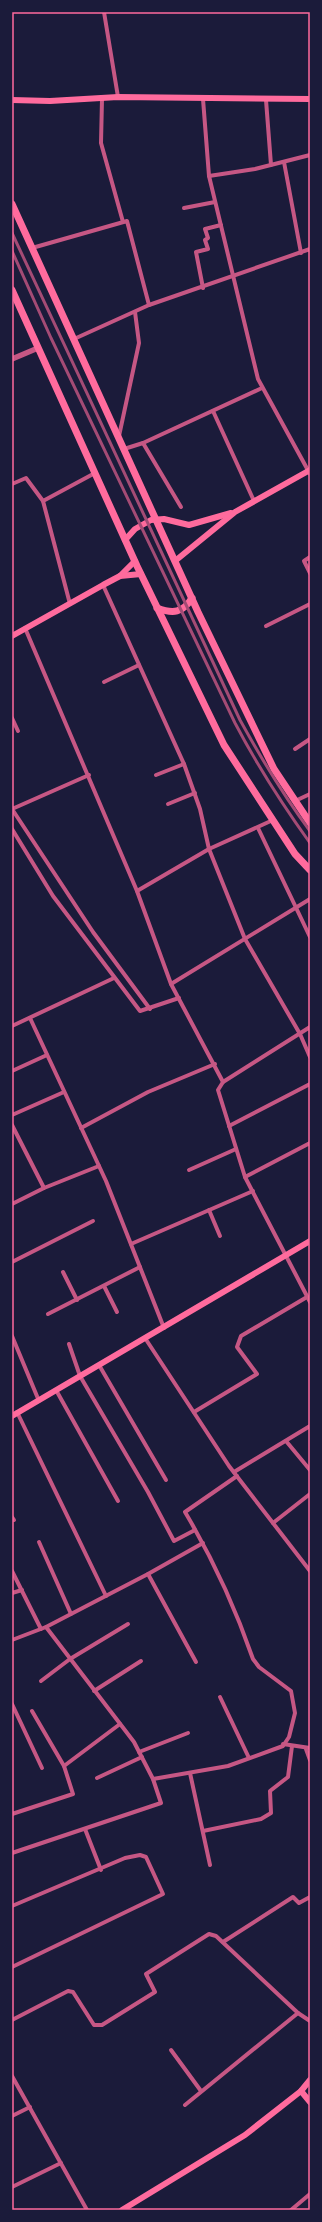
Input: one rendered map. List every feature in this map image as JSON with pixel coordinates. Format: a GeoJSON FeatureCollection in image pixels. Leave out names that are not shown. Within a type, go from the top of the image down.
{"type":"FeatureCollection","features":[{"type":"Feature","properties":{"kind":"main road"},"geometry":{"type":"LineString","coordinates":[[12,100],[102,99],[118,97],[266,100],[310,99]]}},
{"type":"Feature","properties":{"kind":"main road"},"geometry":{"type":"LineString","coordinates":[[12,204],[192,598],[274,769],[310,823]]}},
{"type":"Feature","properties":{"kind":"main road"},"geometry":{"type":"LineString","coordinates":[[12,290],[125,540],[224,745],[295,854],[310,870]]}},
{"type":"Feature","properties":{"kind":"main road"},"geometry":{"type":"LineString","coordinates":[[175,561],[235,512],[309,472]]}},
{"type":"Feature","properties":{"kind":"main road"},"geometry":{"type":"LineString","coordinates":[[125,540],[135,529],[156,520],[164,519],[189,524],[235,512]]}},
{"type":"Feature","properties":{"kind":"main road"},"geometry":{"type":"LineString","coordinates":[[12,636],[120,576],[135,561]]}},
{"type":"Feature","properties":{"kind":"main road"},"geometry":{"type":"LineString","coordinates":[[120,576],[141,574]]}},
{"type":"Feature","properties":{"kind":"main road"},"geometry":{"type":"LineString","coordinates":[[157,608],[167,611],[177,611],[186,607],[192,598]]}},
{"type":"Feature","properties":{"kind":"main road"},"geometry":{"type":"LineString","coordinates":[[15,1414],[310,1241]]}},
{"type":"Feature","properties":{"kind":"main road"},"geometry":{"type":"LineString","coordinates":[[122,2210],[244,2135],[301,2091],[310,2080]]}},
{"type":"Feature","properties":{"kind":"main road"},"geometry":{"type":"LineString","coordinates":[[301,2091],[310,2102]]}},
{"type":"Feature","properties":{"kind":"street"},"geometry":{"type":"LineString","coordinates":[[104,12],[118,97]]}},
{"type":"Feature","properties":{"kind":"street"},"geometry":{"type":"LineString","coordinates":[[102,99],[101,143],[123,222]]}},
{"type":"Feature","properties":{"kind":"street"},"geometry":{"type":"LineString","coordinates":[[203,99],[209,176],[258,379],[309,472]]}},
{"type":"Feature","properties":{"kind":"street"},"geometry":{"type":"LineString","coordinates":[[266,100],[271,165]]}},
{"type":"Feature","properties":{"kind":"street"},"geometry":{"type":"LineString","coordinates":[[209,176],[271,165],[310,155]]}},
{"type":"Feature","properties":{"kind":"street"},"geometry":{"type":"LineString","coordinates":[[284,162],[301,253]]}},
{"type":"Feature","properties":{"kind":"street"},"geometry":{"type":"LineString","coordinates":[[184,208],[215,202]]}},
{"type":"Feature","properties":{"kind":"street"},"geometry":{"type":"LineString","coordinates":[[32,248],[127,220],[149,305]]}},
{"type":"Feature","properties":{"kind":"street"},"geometry":{"type":"LineString","coordinates":[[203,288],[196,252],[208,249],[205,240],[208,238],[205,229],[221,225]]}},
{"type":"Feature","properties":{"kind":"street"},"geometry":{"type":"LineString","coordinates":[[74,339],[149,305],[203,288],[310,249]]}},
{"type":"Feature","properties":{"kind":"street"},"geometry":{"type":"LineString","coordinates":[[118,437],[139,343],[135,312]]}},
{"type":"Feature","properties":{"kind":"street"},"geometry":{"type":"LineString","coordinates":[[12,359],[38,348]]}},
{"type":"Feature","properties":{"kind":"street"},"geometry":{"type":"LineString","coordinates":[[124,449],[144,443],[262,388]]}},
{"type":"Feature","properties":{"kind":"street"},"geometry":{"type":"LineString","coordinates":[[213,411],[254,501]]}},
{"type":"Feature","properties":{"kind":"street"},"geometry":{"type":"LineString","coordinates":[[144,443],[182,507]]}},
{"type":"Feature","properties":{"kind":"street"},"geometry":{"type":"LineString","coordinates":[[43,501],[95,473]]}},
{"type":"Feature","properties":{"kind":"street"},"geometry":{"type":"LineString","coordinates":[[12,484],[26,478],[43,501],[70,604]]}},
{"type":"Feature","properties":{"kind":"street"},"geometry":{"type":"LineString","coordinates":[[310,557],[304,561],[310,573]]}},
{"type":"Feature","properties":{"kind":"street"},"geometry":{"type":"LineString","coordinates":[[102,585],[184,764],[195,793],[209,849],[245,939],[300,1034],[310,1057]]}},
{"type":"Feature","properties":{"kind":"street"},"geometry":{"type":"LineString","coordinates":[[266,626],[310,604]]}},
{"type":"Feature","properties":{"kind":"street"},"geometry":{"type":"LineString","coordinates":[[25,628],[89,775],[137,891],[171,984],[215,1064],[223,1082]]}},
{"type":"Feature","properties":{"kind":"street"},"geometry":{"type":"LineString","coordinates":[[104,682],[139,665]]}},
{"type":"Feature","properties":{"kind":"street"},"geometry":{"type":"LineString","coordinates":[[12,718],[18,731]]}},
{"type":"Feature","properties":{"kind":"street"},"geometry":{"type":"LineString","coordinates":[[295,749],[310,739]]}},
{"type":"Feature","properties":{"kind":"street"},"geometry":{"type":"LineString","coordinates":[[156,775],[184,764]]}},
{"type":"Feature","properties":{"kind":"street"},"geometry":{"type":"LineString","coordinates":[[89,775],[12,809],[93,932],[150,1009]]}},
{"type":"Feature","properties":{"kind":"street"},"geometry":{"type":"LineString","coordinates":[[168,804],[195,793]]}},
{"type":"Feature","properties":{"kind":"street"},"geometry":{"type":"LineString","coordinates":[[295,801],[310,794]]}},
{"type":"Feature","properties":{"kind":"street"},"geometry":{"type":"LineString","coordinates":[[137,891],[209,849],[273,820]]}},
{"type":"Feature","properties":{"kind":"street"},"geometry":{"type":"LineString","coordinates":[[258,828],[310,937]]}},
{"type":"Feature","properties":{"kind":"street"},"geometry":{"type":"LineString","coordinates":[[12,829],[53,896],[140,1011],[150,1009],[178,998]]}},
{"type":"Feature","properties":{"kind":"street"},"geometry":{"type":"LineString","coordinates":[[171,984],[310,898]]}},
{"type":"Feature","properties":{"kind":"street"},"geometry":{"type":"LineString","coordinates":[[12,1026],[114,978]]}},
{"type":"Feature","properties":{"kind":"street"},"geometry":{"type":"LineString","coordinates":[[30,1018],[99,1166],[164,1328]]}},
{"type":"Feature","properties":{"kind":"street"},"geometry":{"type":"LineString","coordinates":[[310,1027],[223,1082],[218,1090],[245,1177],[310,1302]]}},
{"type":"Feature","properties":{"kind":"street"},"geometry":{"type":"LineString","coordinates":[[12,1071],[47,1055]]}},
{"type":"Feature","properties":{"kind":"street"},"geometry":{"type":"LineString","coordinates":[[81,1128],[148,1092],[215,1064]]}},
{"type":"Feature","properties":{"kind":"street"},"geometry":{"type":"LineString","coordinates":[[229,1126],[310,1084]]}},
{"type":"Feature","properties":{"kind":"street"},"geometry":{"type":"LineString","coordinates":[[12,1115],[64,1092]]}},
{"type":"Feature","properties":{"kind":"street"},"geometry":{"type":"LineString","coordinates":[[12,1125],[44,1188]]}},
{"type":"Feature","properties":{"kind":"street"},"geometry":{"type":"LineString","coordinates":[[245,1177],[310,1144]]}},
{"type":"Feature","properties":{"kind":"street"},"geometry":{"type":"LineString","coordinates":[[189,1170],[236,1149]]}},
{"type":"Feature","properties":{"kind":"street"},"geometry":{"type":"LineString","coordinates":[[12,1204],[44,1188],[99,1166]]}},
{"type":"Feature","properties":{"kind":"street"},"geometry":{"type":"LineString","coordinates":[[131,1244],[252,1191]]}},
{"type":"Feature","properties":{"kind":"street"},"geometry":{"type":"LineString","coordinates":[[209,1210],[220,1236]]}},
{"type":"Feature","properties":{"kind":"street"},"geometry":{"type":"LineString","coordinates":[[12,1262],[93,1220]]}},
{"type":"Feature","properties":{"kind":"street"},"geometry":{"type":"LineString","coordinates":[[48,1314],[140,1267]]}},
{"type":"Feature","properties":{"kind":"street"},"geometry":{"type":"LineString","coordinates":[[63,1272],[77,1300]]}},
{"type":"Feature","properties":{"kind":"street"},"geometry":{"type":"LineString","coordinates":[[104,1286],[117,1312]]}},
{"type":"Feature","properties":{"kind":"street"},"geometry":{"type":"LineString","coordinates":[[194,1412],[257,1374],[237,1347],[241,1336],[308,1297]]}},
{"type":"Feature","properties":{"kind":"street"},"geometry":{"type":"LineString","coordinates":[[12,1336],[39,1401]]}},
{"type":"Feature","properties":{"kind":"street"},"geometry":{"type":"LineString","coordinates":[[145,1338],[236,1474],[309,1568]]}},
{"type":"Feature","properties":{"kind":"street"},"geometry":{"type":"LineString","coordinates":[[69,1344],[80,1376],[148,1492],[174,1541],[196,1530]]}},
{"type":"Feature","properties":{"kind":"street"},"geometry":{"type":"LineString","coordinates":[[99,1365],[166,1480]]}},
{"type":"Feature","properties":{"kind":"street"},"geometry":{"type":"LineString","coordinates":[[56,1390],[118,1501]]}},
{"type":"Feature","properties":{"kind":"street"},"geometry":{"type":"LineString","coordinates":[[15,1414],[106,1596]]}},
{"type":"Feature","properties":{"kind":"street"},"geometry":{"type":"LineString","coordinates":[[153,1779],[228,1766],[283,1744],[289,1737],[295,1713],[291,1691],[259,1667],[253,1659],[227,1591],[203,1542],[186,1512],[187,1509],[236,1474],[310,1426]]}},
{"type":"Feature","properties":{"kind":"street"},"geometry":{"type":"LineString","coordinates":[[286,1441],[310,1470]]}},
{"type":"Feature","properties":{"kind":"street"},"geometry":{"type":"LineString","coordinates":[[273,1523],[310,1494]]}},
{"type":"Feature","properties":{"kind":"street"},"geometry":{"type":"LineString","coordinates":[[39,1542],[71,1614]]}},
{"type":"Feature","properties":{"kind":"street"},"geometry":{"type":"LineString","coordinates":[[12,1640],[46,1627],[148,1574],[203,1542]]}},
{"type":"Feature","properties":{"kind":"street"},"geometry":{"type":"LineString","coordinates":[[12,1571],[41,1629]]}},
{"type":"Feature","properties":{"kind":"street"},"geometry":{"type":"LineString","coordinates":[[148,1574],[196,1662]]}},
{"type":"Feature","properties":{"kind":"street"},"geometry":{"type":"LineString","coordinates":[[12,1593],[22,1590]]}},
{"type":"Feature","properties":{"kind":"street"},"geometry":{"type":"LineString","coordinates":[[41,1681],[70,1659],[128,1624]]}},
{"type":"Feature","properties":{"kind":"street"},"geometry":{"type":"LineString","coordinates":[[12,1853],[161,1803],[153,1779],[139,1752],[120,1724],[46,1627]]}},
{"type":"Feature","properties":{"kind":"street"},"geometry":{"type":"LineString","coordinates":[[94,1691],[141,1661]]}},
{"type":"Feature","properties":{"kind":"street"},"geometry":{"type":"LineString","coordinates":[[220,1697],[249,1758]]}},
{"type":"Feature","properties":{"kind":"street"},"geometry":{"type":"LineString","coordinates":[[12,1704],[42,1768]]}},
{"type":"Feature","properties":{"kind":"street"},"geometry":{"type":"LineString","coordinates":[[12,1814],[73,1794],[64,1766],[32,1711]]}},
{"type":"Feature","properties":{"kind":"street"},"geometry":{"type":"LineString","coordinates":[[64,1766],[120,1724]]}},
{"type":"Feature","properties":{"kind":"street"},"geometry":{"type":"LineString","coordinates":[[139,1752],[188,1733]]}},
{"type":"Feature","properties":{"kind":"street"},"geometry":{"type":"LineString","coordinates":[[283,1744],[308,1748],[310,1760]]}},
{"type":"Feature","properties":{"kind":"street"},"geometry":{"type":"LineString","coordinates":[[203,1831],[261,1819],[271,1813],[270,1791],[288,1777],[292,1746]]}},
{"type":"Feature","properties":{"kind":"street"},"geometry":{"type":"LineString","coordinates":[[97,1778],[142,1757]]}},
{"type":"Feature","properties":{"kind":"street"},"geometry":{"type":"LineString","coordinates":[[190,1772],[210,1865]]}},
{"type":"Feature","properties":{"kind":"street"},"geometry":{"type":"LineString","coordinates":[[85,1829],[101,1870]]}},
{"type":"Feature","properties":{"kind":"street"},"geometry":{"type":"LineString","coordinates":[[12,1906],[101,1870],[125,1858],[140,1855],[146,1857],[163,1894],[12,1967]]}},
{"type":"Feature","properties":{"kind":"street"},"geometry":{"type":"LineString","coordinates":[[223,1942],[293,1897],[299,1903],[310,1898]]}},
{"type":"Feature","properties":{"kind":"street"},"geometry":{"type":"LineString","coordinates":[[12,2020],[68,1991],[73,1992],[94,2025],[102,2025],[154,1992],[146,1974],[209,1934],[216,1936],[223,1942],[298,2013],[310,2021]]}},
{"type":"Feature","properties":{"kind":"street"},"geometry":{"type":"LineString","coordinates":[[185,2105],[298,2013]]}},
{"type":"Feature","properties":{"kind":"street"},"geometry":{"type":"LineString","coordinates":[[171,2050],[201,2091]]}},
{"type":"Feature","properties":{"kind":"street"},"geometry":{"type":"LineString","coordinates":[[12,2076],[87,2210]]}},
{"type":"Feature","properties":{"kind":"street"},"geometry":{"type":"LineString","coordinates":[[12,2116],[30,2107]]}},
{"type":"Feature","properties":{"kind":"street"},"geometry":{"type":"LineString","coordinates":[[12,2187],[61,2163]]}},
{"type":"Feature","properties":{"kind":"street"},"geometry":{"type":"LineString","coordinates":[[291,2210],[310,2194]]}},
{"type":"Feature","properties":{"kind":"railway"},"geometry":{"type":"LineString","coordinates":[[12,233],[240,720],[273,776],[310,831]]}},
{"type":"Feature","properties":{"kind":"railway"},"geometry":{"type":"LineString","coordinates":[[12,251],[51,338],[235,723],[270,784],[310,843]]}}]}
